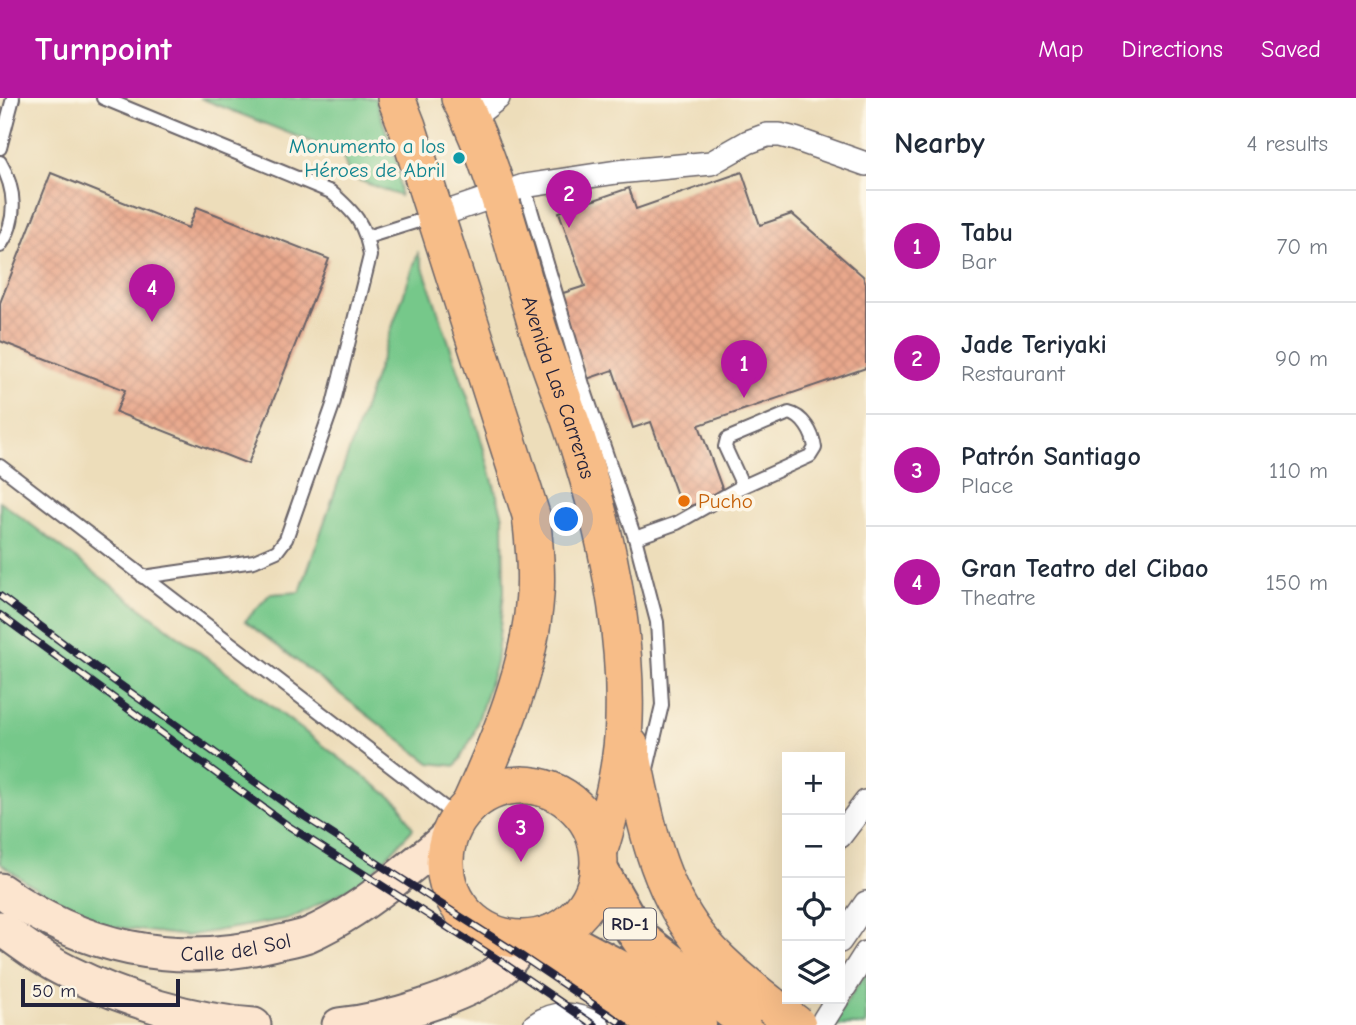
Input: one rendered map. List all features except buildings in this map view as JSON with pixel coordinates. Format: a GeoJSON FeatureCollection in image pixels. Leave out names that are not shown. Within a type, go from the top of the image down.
{"type":"FeatureCollection","features":[{"type":"Feature","properties":{"kind":"highway","name":"RD-1"},"geometry":{"type":"LineString","coordinates":[[599,860],[638,935],[654,952],[662,994]]}},
{"type":"Feature","properties":{"kind":"highway","name":"RD-1"},"geometry":{"type":"LineString","coordinates":[[536,938],[635,978],[662,994],[697,1025]]}},
{"type":"Feature","properties":{"kind":"highway","name":"RD-1"},"geometry":{"type":"LineString","coordinates":[[662,994],[790,1013]]}},
{"type":"Feature","properties":{"kind":"main road"},"geometry":{"type":"LineString","coordinates":[[396,98],[531,515],[535,554],[536,595],[523,667],[497,745],[445,849],[445,871],[450,891],[461,910],[476,925],[495,935],[536,938]]}},
{"type":"Feature","properties":{"kind":"main road","name":"Avenida Las Carreras"},"geometry":{"type":"LineString","coordinates":[[476,105],[511,190],[539,330],[579,444],[602,526],[622,651],[624,721],[615,789],[599,860]]}},
{"type":"Feature","properties":{"kind":"main road"},"geometry":{"type":"LineString","coordinates":[[624,721],[659,862],[673,895],[696,935],[733,975],[790,1013]]}},
{"type":"Feature","properties":{"kind":"main road"},"geometry":{"type":"LineString","coordinates":[[339,1025],[363,1022],[435,1002],[463,990],[500,970],[536,938],[570,924],[584,909],[595,891],[599,860],[591,828],[577,808],[558,794],[536,786],[512,786],[489,792],[459,818]]}},
{"type":"Feature","properties":{"kind":"main road","name":"Calle del Sol"},"geometry":{"type":"LineString","coordinates":[[0,890],[28,910],[101,942],[165,954],[237,952],[306,935],[334,921],[384,888],[430,852],[459,818]]}},
{"type":"Feature","properties":{"kind":"main road"},"geometry":{"type":"LineString","coordinates":[[0,928],[67,972],[132,998],[190,1016],[254,1025]]}},
{"type":"Feature","properties":{"kind":"street"},"geometry":{"type":"LineString","coordinates":[[436,216],[511,190],[617,172],[711,163],[756,138],[767,135],[795,139],[866,164]]}},
{"type":"Feature","properties":{"kind":"street"},"geometry":{"type":"LineString","coordinates":[[845,829],[866,802]]}},
{"type":"Feature","properties":{"kind":"street"},"geometry":{"type":"LineString","coordinates":[[845,934],[866,903]]}},
{"type":"Feature","properties":{"kind":"street"},"geometry":{"type":"LineString","coordinates":[[845,986],[866,953]]}},
{"type":"Feature","properties":{"kind":"street"},"geometry":{"type":"LineString","coordinates":[[790,1013],[817,1004]]}},
{"type":"Feature","properties":{"kind":"street"},"geometry":{"type":"LineString","coordinates":[[535,1025],[558,1014],[572,1014],[592,1022]]}},
{"type":"Feature","properties":{"kind":"lane"},"geometry":{"type":"LineString","coordinates":[[0,148],[13,98]]}},
{"type":"Feature","properties":{"kind":"lane"},"geometry":{"type":"LineString","coordinates":[[103,98],[331,192],[354,212],[368,237],[370,256],[333,405],[286,539],[277,551],[254,561],[143,577]]}},
{"type":"Feature","properties":{"kind":"lane"},"geometry":{"type":"LineString","coordinates":[[0,162],[8,176],[13,196],[13,217],[0,246]]}},
{"type":"Feature","properties":{"kind":"lane"},"geometry":{"type":"LineString","coordinates":[[511,190],[584,388],[635,538],[657,622],[662,705],[640,794]]}},
{"type":"Feature","properties":{"kind":"lane"},"geometry":{"type":"LineString","coordinates":[[368,237],[436,216]]}},
{"type":"Feature","properties":{"kind":"lane"},"geometry":{"type":"LineString","coordinates":[[635,538],[677,523],[743,486],[810,456],[815,448],[814,441],[801,418],[789,413],[726,439],[725,447],[743,486]]}},
{"type":"Feature","properties":{"kind":"lane"},"geometry":{"type":"LineString","coordinates":[[0,466],[459,818]]}},
{"type":"Feature","properties":{"kind":"green space"},"geometry":{"type":"Polygon","coordinates":[[[200,98],[375,98],[398,166],[400,196],[350,177],[342,154],[200,98]]]}},
{"type":"Feature","properties":{"kind":"green space"},"geometry":{"type":"Polygon","coordinates":[[[418,253],[475,418],[503,517],[504,592],[496,663],[473,736],[456,766],[430,763],[245,621],[270,594],[300,592],[418,253]]]}},
{"type":"Feature","properties":{"kind":"green space"},"geometry":{"type":"Polygon","coordinates":[[[0,501],[399,803],[413,829],[364,881],[292,918],[186,936],[98,925],[26,882],[0,863],[0,501]]]}},
{"type":"Feature","properties":{"kind":"green space"},"geometry":{"type":"Polygon","coordinates":[[[866,972],[866,1025],[836,1025],[833,1023],[866,972]]]}},
{"type":"Feature","properties":{"kind":"railway"},"geometry":{"type":"LineString","coordinates":[[0,596],[296,811],[624,1025]]}},
{"type":"Feature","properties":{"kind":"railway"},"geometry":{"type":"LineString","coordinates":[[0,615],[287,825],[502,962],[594,1025]]}},
{"type":"Feature","properties":{"kind":"place","name":"Monumento a los Héroes de Abril"},"geometry":{"type":"Point","coordinates":[459,158]}},
{"type":"Feature","properties":{"kind":"place","name":"Jade Teriyaki"},"geometry":{"type":"Point","coordinates":[569,228]}},
{"type":"Feature","properties":{"kind":"place","name":"Gran Teatro del Cibao"},"geometry":{"type":"Point","coordinates":[152,322]}},
{"type":"Feature","properties":{"kind":"place","name":"Tabu"},"geometry":{"type":"Point","coordinates":[744,398]}},
{"type":"Feature","properties":{"kind":"place","name":"Pucho"},"geometry":{"type":"Point","coordinates":[684,501]}},
{"type":"Feature","properties":{"kind":"place","name":"Patrón Santiago"},"geometry":{"type":"Point","coordinates":[521,862]}}]}
